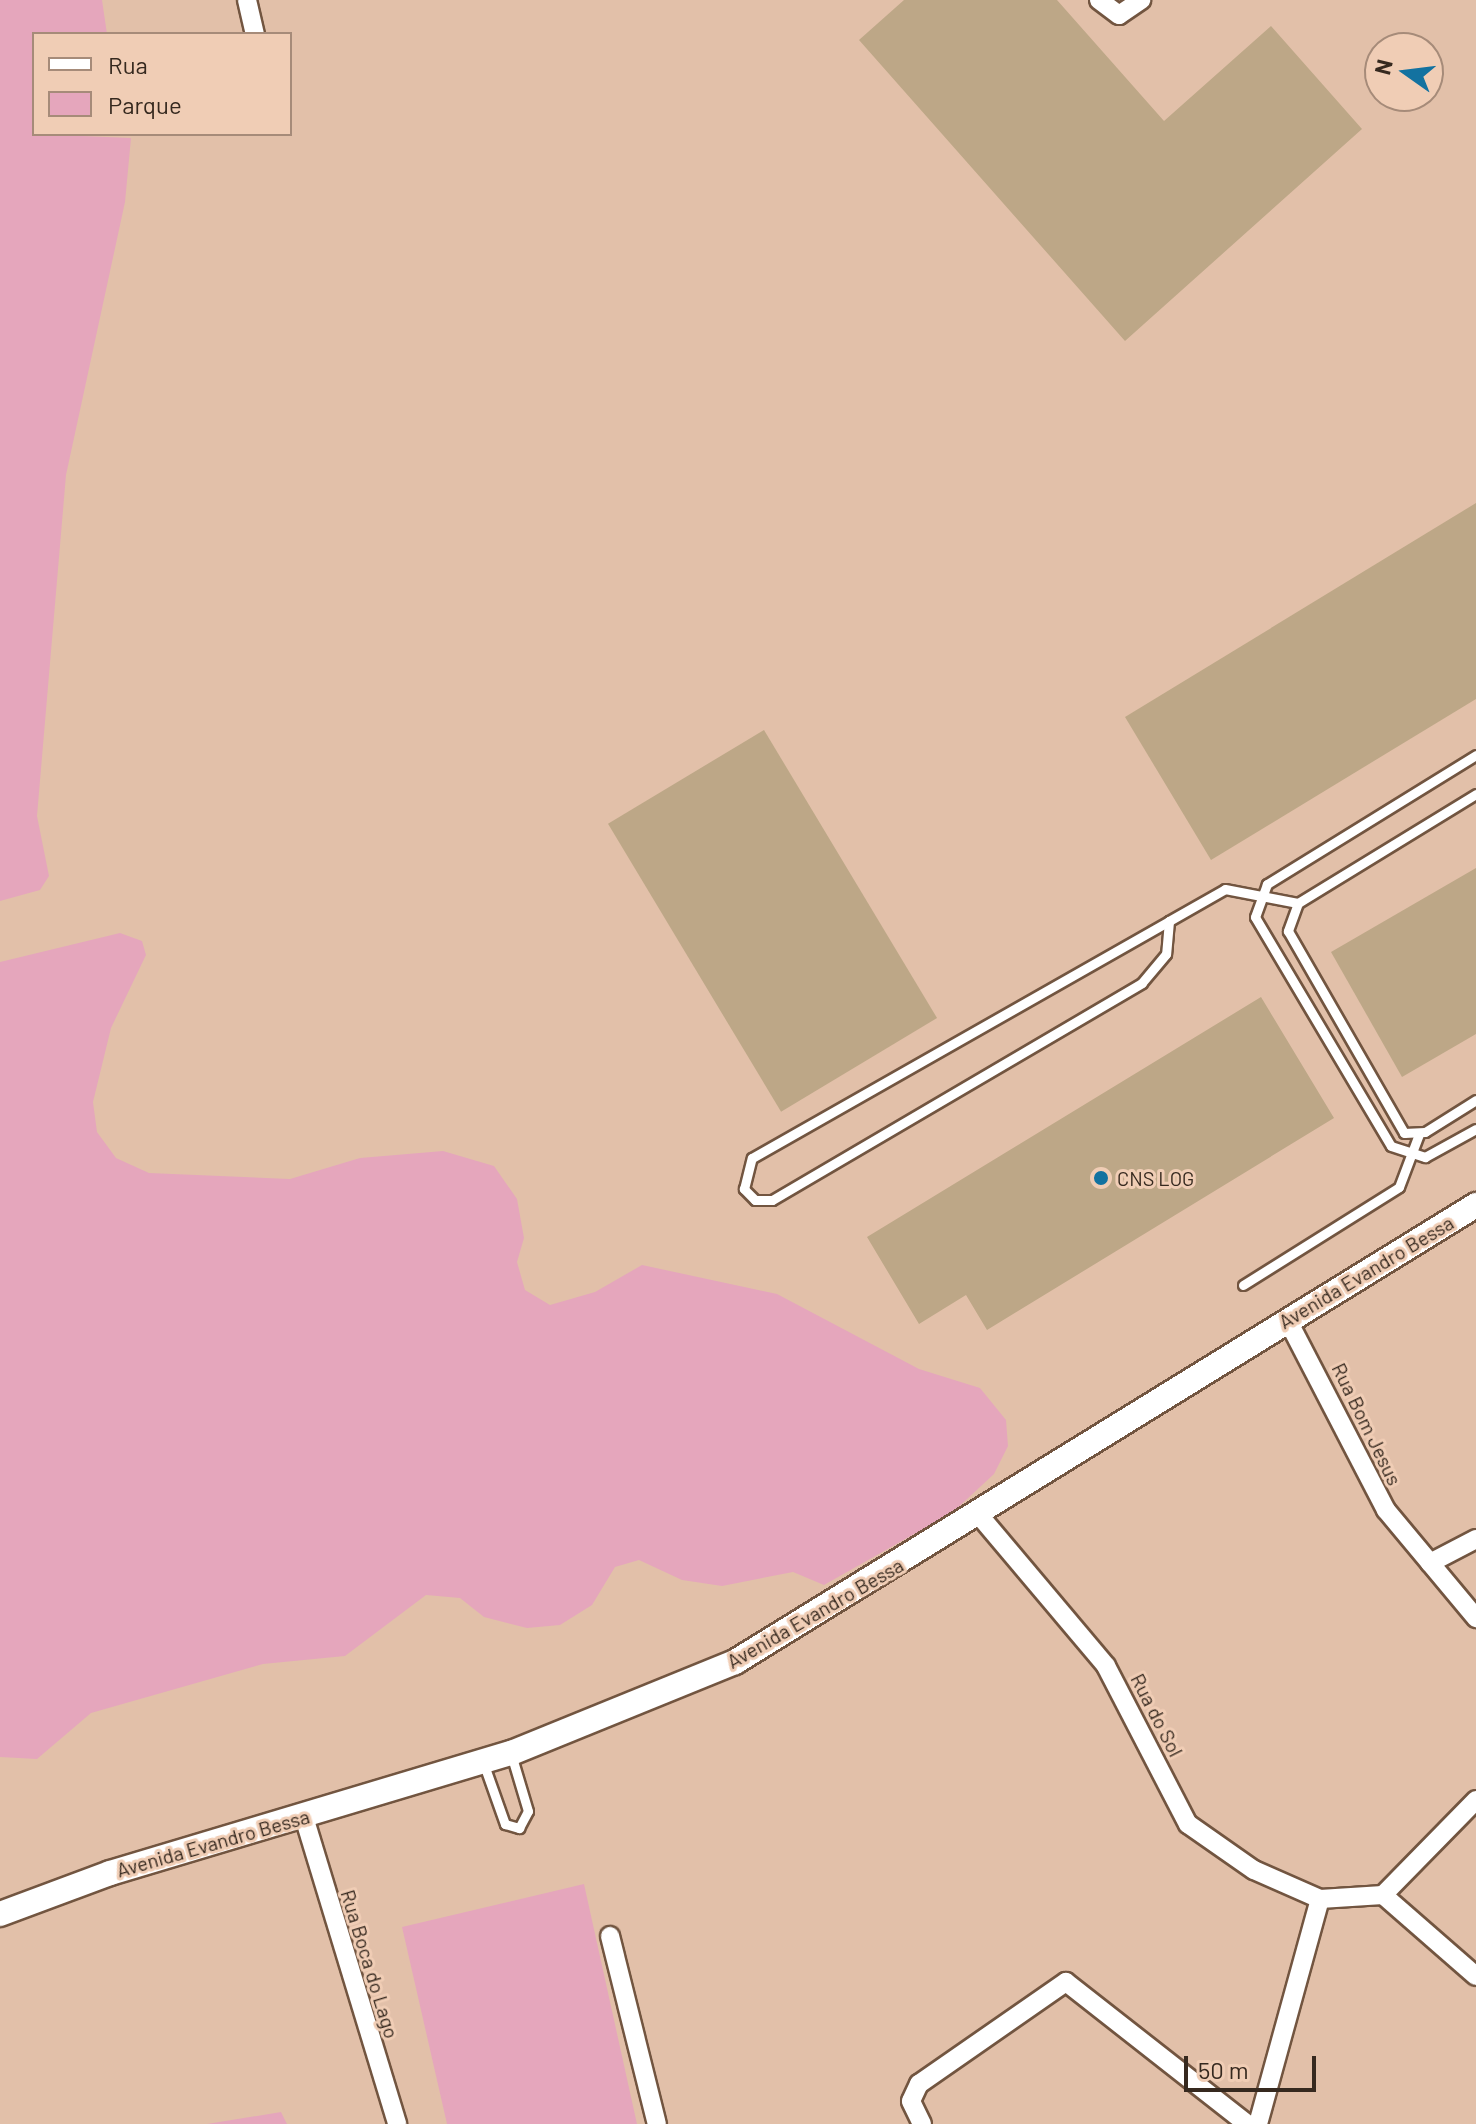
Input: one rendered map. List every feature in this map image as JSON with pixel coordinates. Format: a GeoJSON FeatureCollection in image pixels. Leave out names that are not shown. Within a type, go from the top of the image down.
{"type":"FeatureCollection","features":[{"type":"Feature","properties":{"kind":"main road","name":"Avenida Evandro Bessa"},"geometry":{"type":"LineString","coordinates":[[0,1914],[110,1873],[511,1753],[735,1662],[979,1515],[1287,1319],[1476,1205]]}},
{"type":"Feature","properties":{"kind":"street"},"geometry":{"type":"LineString","coordinates":[[247,0],[255,32]]}},
{"type":"Feature","properties":{"kind":"street"},"geometry":{"type":"LineString","coordinates":[[1099,0],[1119,15],[1141,0]]}},
{"type":"Feature","properties":{"kind":"street","name":"Rua Bom Jesus"},"geometry":{"type":"LineString","coordinates":[[1287,1319],[1386,1510],[1476,1618]]}},
{"type":"Feature","properties":{"kind":"street","name":"Rua do Sol"},"geometry":{"type":"LineString","coordinates":[[979,1515],[1106,1666],[1196,1834],[1320,1899]]}},
{"type":"Feature","properties":{"kind":"street"},"geometry":{"type":"LineString","coordinates":[[1430,1563],[1476,1539]]}},
{"type":"Feature","properties":{"kind":"street"},"geometry":{"type":"LineString","coordinates":[[1281,2124],[1262,2118],[1320,1899],[1383,1895],[1476,1800]]}},
{"type":"Feature","properties":{"kind":"street","name":"Rua Boca do Lago"},"geometry":{"type":"LineString","coordinates":[[304,1817],[397,2124]]}},
{"type":"Feature","properties":{"kind":"street"},"geometry":{"type":"LineString","coordinates":[[1383,1895],[1476,1976]]}},
{"type":"Feature","properties":{"kind":"street"},"geometry":{"type":"LineString","coordinates":[[610,1936],[657,2124]]}},
{"type":"Feature","properties":{"kind":"street"},"geometry":{"type":"LineString","coordinates":[[922,2124],[911,2101],[919,2084],[1070,1982],[1247,2124]]}},
{"type":"Feature","properties":{"kind":"lane"},"geometry":{"type":"LineString","coordinates":[[1260,894],[1476,755]]}},
{"type":"Feature","properties":{"kind":"lane"},"geometry":{"type":"LineString","coordinates":[[1419,1134],[1396,1125],[1288,938],[1298,903],[1476,794]]}},
{"type":"Feature","properties":{"kind":"lane"},"geometry":{"type":"LineString","coordinates":[[1169,921],[1166,954],[1142,983],[772,1200],[755,1200],[744,1189],[752,1158],[1225,889],[1298,903]]}},
{"type":"Feature","properties":{"kind":"lane"},"geometry":{"type":"LineString","coordinates":[[1260,894],[1257,931],[1391,1146],[1414,1158]]}},
{"type":"Feature","properties":{"kind":"lane"},"geometry":{"type":"LineString","coordinates":[[1243,1285],[1399,1187],[1414,1158],[1419,1134],[1476,1100]]}},
{"type":"Feature","properties":{"kind":"lane"},"geometry":{"type":"LineString","coordinates":[[1414,1158],[1476,1129]]}},
{"type":"Feature","properties":{"kind":"lane"},"geometry":{"type":"LineString","coordinates":[[483,1762],[505,1824],[519,1828],[528,1811],[511,1753]]}},
{"type":"Feature","properties":{"kind":"green space"},"geometry":{"type":"Polygon","coordinates":[[[0,0],[102,0],[107,32],[32,32],[32,136],[131,138],[125,202],[66,475],[37,816],[49,876],[40,890],[0,901],[0,0]]]}},
{"type":"Feature","properties":{"kind":"green space"},"geometry":{"type":"Polygon","coordinates":[[[120,933],[142,941],[146,955],[111,1028],[93,1102],[97,1132],[116,1158],[149,1173],[290,1179],[360,1158],[443,1151],[494,1166],[517,1199],[524,1238],[517,1262],[525,1290],[550,1305],[595,1292],[642,1265],[777,1294],[919,1369],[980,1388],[1006,1420],[1008,1446],[994,1474],[953,1512],[824,1585],[793,1572],[722,1586],[682,1580],[639,1560],[615,1567],[592,1605],[560,1625],[527,1628],[484,1617],[460,1598],[426,1595],[345,1656],[263,1664],[91,1713],[37,1759],[0,1757],[0,962],[120,933]]]}},
{"type":"Feature","properties":{"kind":"green space"},"geometry":{"type":"Polygon","coordinates":[[[584,1884],[637,2124],[447,2124],[402,1927],[584,1884]]]}},
{"type":"Feature","properties":{"kind":"green space"},"geometry":{"type":"Polygon","coordinates":[[[281,2112],[287,2124],[207,2124],[281,2112]]]}},
{"type":"Feature","properties":{"kind":"building"},"geometry":{"type":"Polygon","coordinates":[[[904,0],[1057,0],[1164,121],[1271,26],[1362,129],[1125,341],[859,40],[904,0]]]}},
{"type":"Feature","properties":{"kind":"building"},"geometry":{"type":"Polygon","coordinates":[[[1476,503],[1476,699],[1211,860],[1125,717],[1476,503]]]}},
{"type":"Feature","properties":{"kind":"building"},"geometry":{"type":"Polygon","coordinates":[[[764,730],[937,1018],[781,1112],[608,824],[764,730]]]}},
{"type":"Feature","properties":{"kind":"building"},"geometry":{"type":"Polygon","coordinates":[[[1476,868],[1476,1034],[1402,1077],[1331,952],[1476,868]]]}},
{"type":"Feature","properties":{"kind":"building","name":"CNS LOG"},"geometry":{"type":"Polygon","coordinates":[[[1261,997],[1334,1118],[987,1330],[966,1295],[919,1324],[867,1237],[1261,997]]]}},
{"type":"Feature","properties":{"kind":"place","name":"CNS LOG"},"geometry":{"type":"Point","coordinates":[1101,1178]}}]}
